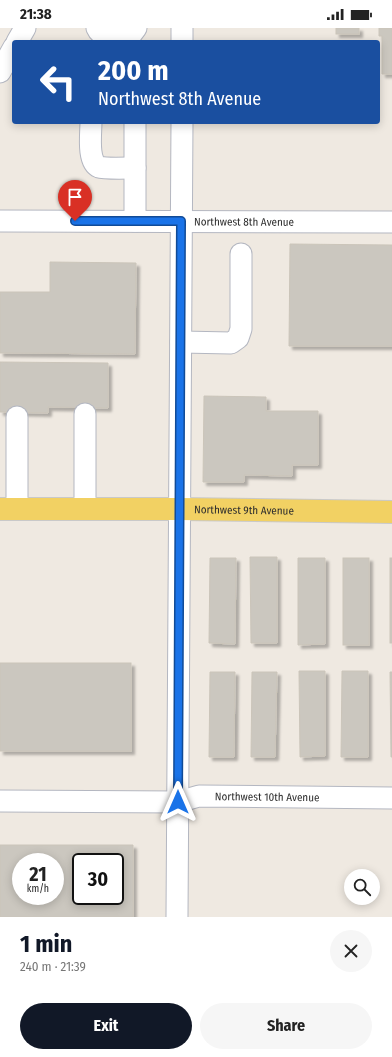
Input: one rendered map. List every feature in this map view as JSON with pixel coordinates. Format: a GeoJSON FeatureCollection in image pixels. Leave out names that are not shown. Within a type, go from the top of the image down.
{"type":"FeatureCollection","features":[{"type":"Feature","properties":{"kind":"main road","name":"Northwest 9th Avenue"},"geometry":{"type":"LineString","coordinates":[[9,509],[180,509],[392,512]]}},
{"type":"Feature","properties":{"kind":"street"},"geometry":{"type":"LineString","coordinates":[[18,40],[25,28]]}},
{"type":"Feature","properties":{"kind":"street"},"geometry":{"type":"LineString","coordinates":[[97,28],[99,32],[106,36],[130,36],[136,28]]}},
{"type":"Feature","properties":{"kind":"street"},"geometry":{"type":"LineString","coordinates":[[182,28],[182,40]]}},
{"type":"Feature","properties":{"kind":"street"},"geometry":{"type":"LineString","coordinates":[[0,72],[12,51]]}},
{"type":"Feature","properties":{"kind":"street"},"geometry":{"type":"LineString","coordinates":[[91,124],[92,158],[94,164],[100,168],[135,168]]}},
{"type":"Feature","properties":{"kind":"street"},"geometry":{"type":"LineString","coordinates":[[135,124],[135,221]]}},
{"type":"Feature","properties":{"kind":"street"},"geometry":{"type":"LineString","coordinates":[[177,917],[182,124]]}},
{"type":"Feature","properties":{"kind":"street","name":"Northwest 8th Avenue"},"geometry":{"type":"LineString","coordinates":[[0,221],[392,222]]}},
{"type":"Feature","properties":{"kind":"street"},"geometry":{"type":"LineString","coordinates":[[181,342],[231,343],[238,338],[241,329],[241,254]]}},
{"type":"Feature","properties":{"kind":"street"},"geometry":{"type":"LineString","coordinates":[[85,414],[85,509]]}},
{"type":"Feature","properties":{"kind":"street"},"geometry":{"type":"LineString","coordinates":[[9,509],[17,417]]}},
{"type":"Feature","properties":{"kind":"street","name":"Northwest 10th Avenue"},"geometry":{"type":"LineString","coordinates":[[0,801],[178,802],[198,796],[392,798]]}},
{"type":"Feature","properties":{"kind":"building"},"geometry":{"type":"Polygon","coordinates":[[[336,28],[359,28],[359,34],[336,34],[336,28]]]}},
{"type":"Feature","properties":{"kind":"building"},"geometry":{"type":"Polygon","coordinates":[[[379,28],[392,28],[392,74],[382,74],[382,36],[379,36],[379,28]]]}},
{"type":"Feature","properties":{"kind":"building"},"geometry":{"type":"Polygon","coordinates":[[[290,244],[392,245],[392,346],[289,346],[290,244]]]}},
{"type":"Feature","properties":{"kind":"building"},"geometry":{"type":"Polygon","coordinates":[[[50,262],[136,263],[135,354],[0,353],[0,292],[50,292],[50,262]]]}},
{"type":"Feature","properties":{"kind":"building"},"geometry":{"type":"Polygon","coordinates":[[[0,362],[108,363],[108,408],[48,407],[48,413],[0,412],[0,362]]]}},
{"type":"Feature","properties":{"kind":"building"},"geometry":{"type":"Polygon","coordinates":[[[204,396],[266,397],[266,411],[318,411],[318,465],[292,465],[292,476],[244,475],[244,482],[203,482],[204,396]]]}},
{"type":"Feature","properties":{"kind":"building"},"geometry":{"type":"Polygon","coordinates":[[[250,557],[277,557],[277,643],[251,643],[250,557]]]}},
{"type":"Feature","properties":{"kind":"building"},"geometry":{"type":"Polygon","coordinates":[[[210,558],[236,558],[235,644],[209,643],[210,558]]]}},
{"type":"Feature","properties":{"kind":"building"},"geometry":{"type":"Polygon","coordinates":[[[298,558],[325,558],[325,644],[298,645],[298,558]]]}},
{"type":"Feature","properties":{"kind":"building"},"geometry":{"type":"Polygon","coordinates":[[[343,558],[369,558],[369,645],[343,645],[343,558]]]}},
{"type":"Feature","properties":{"kind":"building"},"geometry":{"type":"Polygon","coordinates":[[[390,558],[392,558],[392,643],[390,643],[390,558]]]}},
{"type":"Feature","properties":{"kind":"building"},"geometry":{"type":"Polygon","coordinates":[[[0,663],[131,663],[131,751],[0,751],[0,663]]]}},
{"type":"Feature","properties":{"kind":"building"},"geometry":{"type":"Polygon","coordinates":[[[299,671],[325,671],[325,756],[300,757],[299,671]]]}},
{"type":"Feature","properties":{"kind":"building"},"geometry":{"type":"Polygon","coordinates":[[[342,671],[368,671],[368,757],[341,757],[342,671]]]}},
{"type":"Feature","properties":{"kind":"building"},"geometry":{"type":"Polygon","coordinates":[[[210,672],[235,672],[234,757],[209,757],[210,672]]]}},
{"type":"Feature","properties":{"kind":"building"},"geometry":{"type":"Polygon","coordinates":[[[252,672],[277,672],[275,757],[251,757],[252,672]]]}},
{"type":"Feature","properties":{"kind":"building"},"geometry":{"type":"Polygon","coordinates":[[[390,672],[392,672],[392,757],[391,757],[390,672]]]}},
{"type":"Feature","properties":{"kind":"building"},"geometry":{"type":"Polygon","coordinates":[[[0,845],[133,845],[133,917],[0,917],[0,845]]]}},
{"type":"Feature","properties":{"kind":"route"},"geometry":{"type":"LineString","coordinates":[[75,221],[181,221],[178,802]]}}]}
